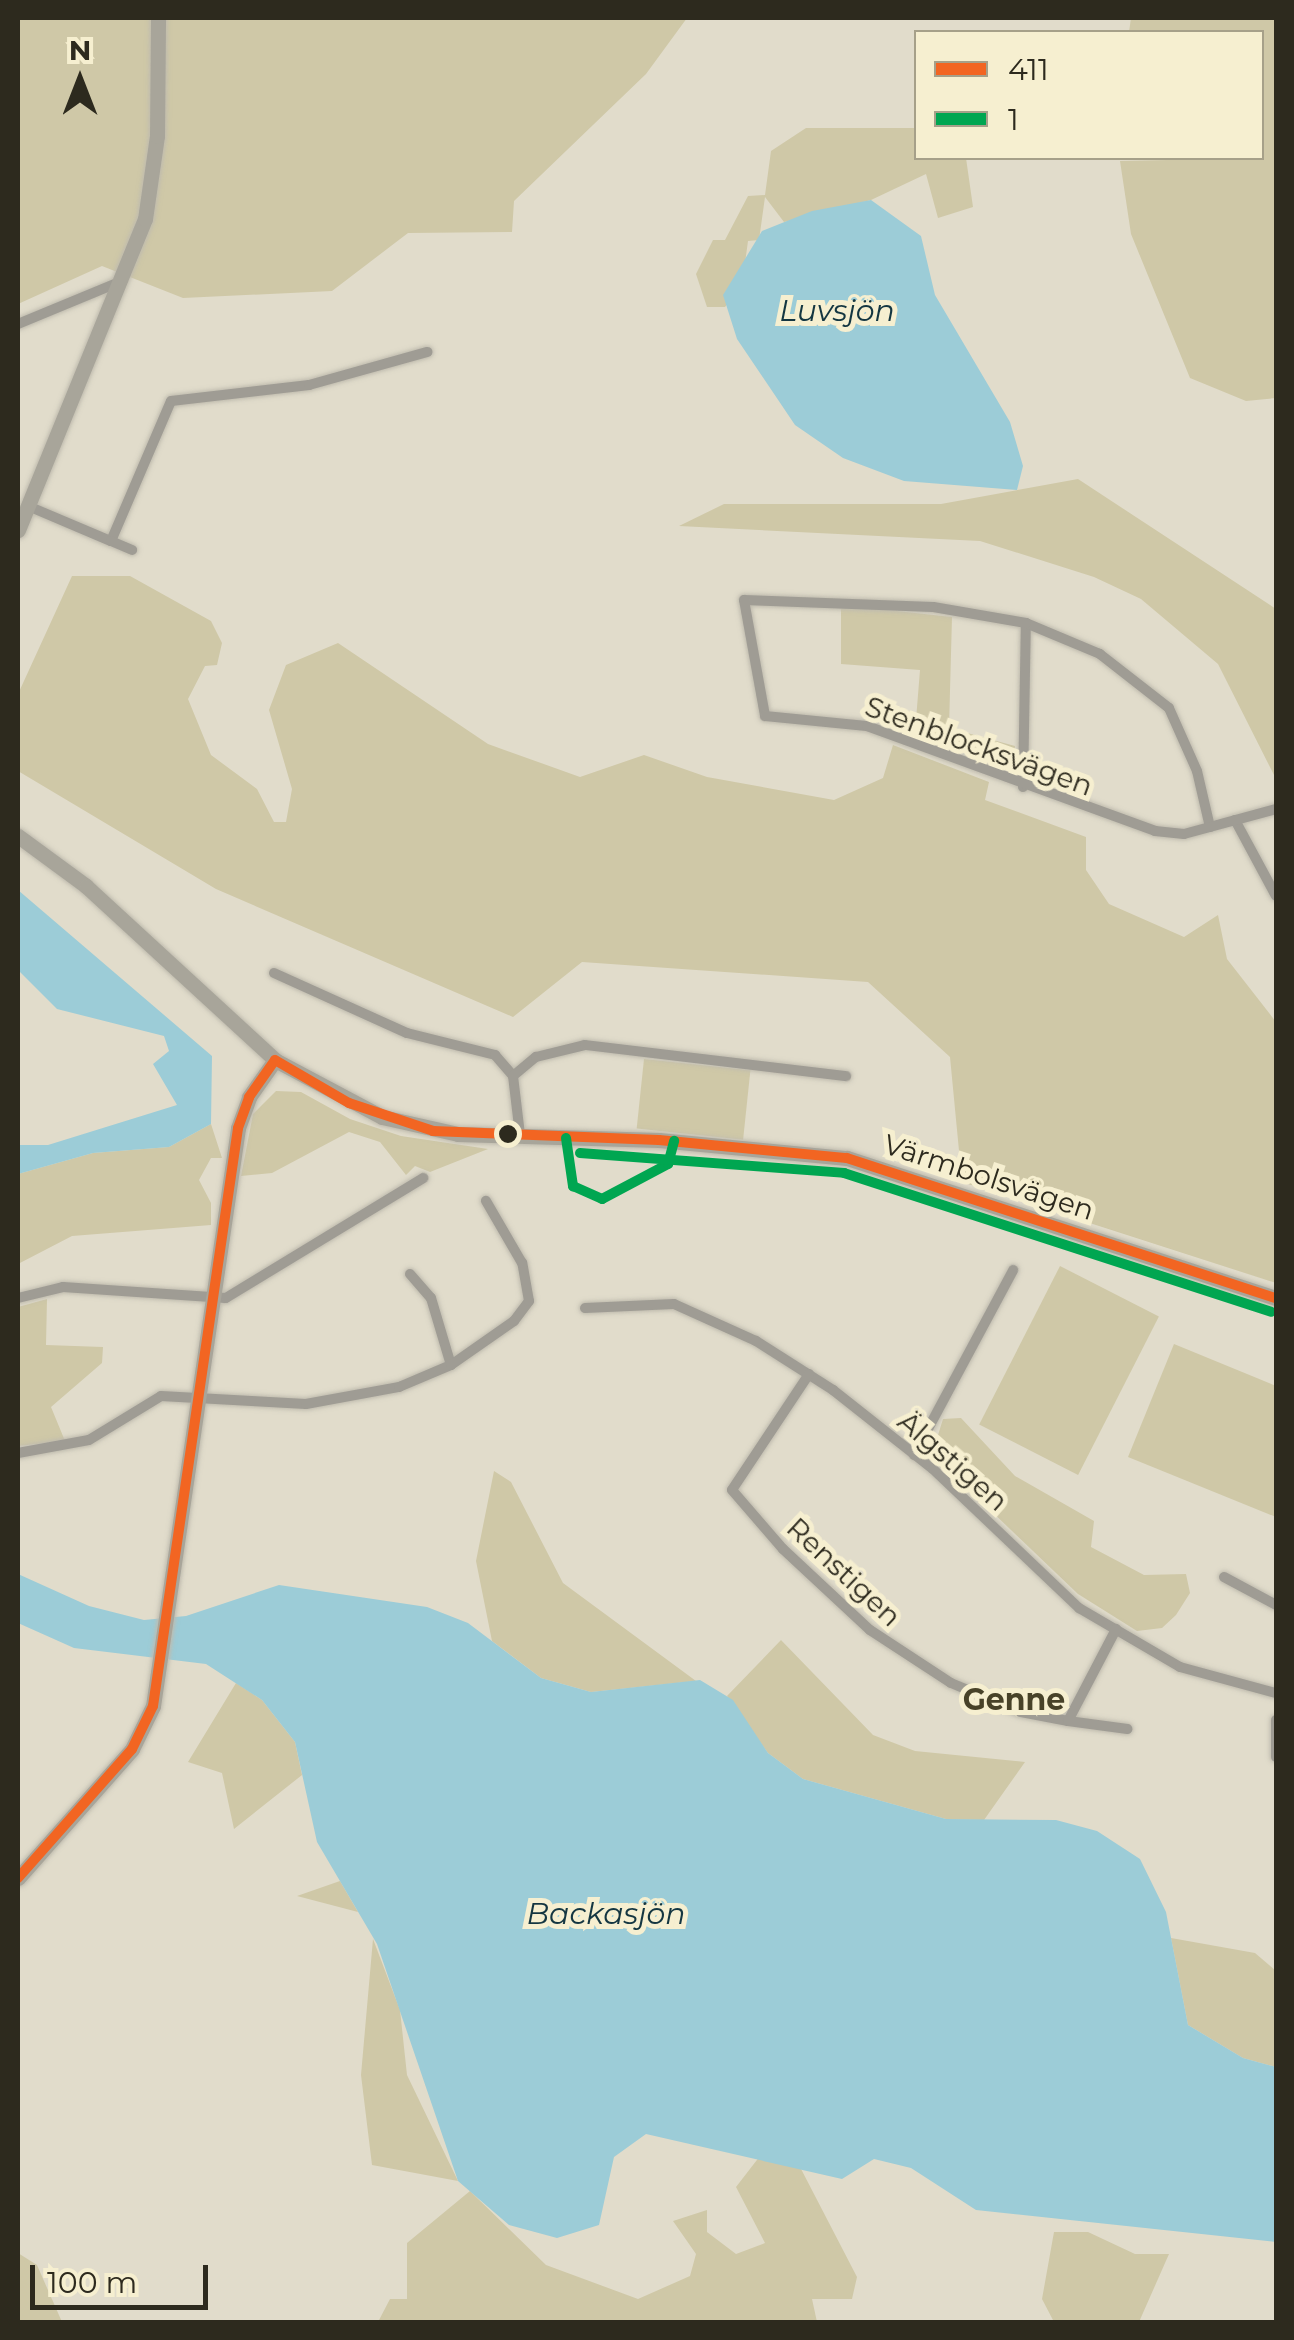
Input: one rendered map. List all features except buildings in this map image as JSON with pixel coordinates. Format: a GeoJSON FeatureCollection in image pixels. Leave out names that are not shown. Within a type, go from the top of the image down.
{"type":"FeatureCollection","features":[{"type":"Feature","properties":{"kind":"street"},"geometry":{"type":"LineString","coordinates":[[18,530],[123,281],[153,182],[158,18]]}},
{"type":"Feature","properties":{"kind":"street"},"geometry":{"type":"LineString","coordinates":[[18,324],[123,281]]}},
{"type":"Feature","properties":{"kind":"street"},"geometry":{"type":"LineString","coordinates":[[111,541],[171,402],[309,384],[427,352]]}},
{"type":"Feature","properties":{"kind":"street"},"geometry":{"type":"LineString","coordinates":[[28,506],[132,550]]}},
{"type":"Feature","properties":{"kind":"street","name":"Stenblocksvägen"},"geometry":{"type":"LineString","coordinates":[[1210,826],[1197,772],[1169,708],[1100,654],[1026,623],[884,600],[744,600],[766,716],[867,726],[1022,788],[1155,831],[1184,834],[1276,809]]}},
{"type":"Feature","properties":{"kind":"street"},"geometry":{"type":"LineString","coordinates":[[1022,788],[1026,623]]}},
{"type":"Feature","properties":{"kind":"street"},"geometry":{"type":"LineString","coordinates":[[1235,820],[1276,896]]}},
{"type":"Feature","properties":{"kind":"street","name":"Värmbolsvägen"},"geometry":{"type":"LineString","coordinates":[[18,836],[86,886],[275,1060],[382,1118],[458,1134],[846,1158],[1276,1298]]}},
{"type":"Feature","properties":{"kind":"street"},"geometry":{"type":"LineString","coordinates":[[274,972],[407,1034],[486,1049],[513,1076],[520,1135]]}},
{"type":"Feature","properties":{"kind":"street"},"geometry":{"type":"LineString","coordinates":[[513,1076],[536,1057],[585,1045],[846,1076]]}},
{"type":"Feature","properties":{"kind":"street"},"geometry":{"type":"LineString","coordinates":[[18,1878],[132,1750],[153,1706],[164,1660],[238,1128],[275,1060]]}},
{"type":"Feature","properties":{"kind":"street"},"geometry":{"type":"LineString","coordinates":[[18,1298],[63,1287],[216,1298],[232,1295],[423,1178]]}},
{"type":"Feature","properties":{"kind":"street"},"geometry":{"type":"LineString","coordinates":[[18,1453],[90,1440],[160,1396],[306,1404],[399,1387],[451,1365],[514,1321],[529,1300],[522,1264],[486,1201]]}},
{"type":"Feature","properties":{"kind":"street"},"geometry":{"type":"LineString","coordinates":[[914,1455],[1013,1270]]}},
{"type":"Feature","properties":{"kind":"street"},"geometry":{"type":"LineString","coordinates":[[410,1274],[431,1298],[451,1365]]}},
{"type":"Feature","properties":{"kind":"street","name":"Älgstigen"},"geometry":{"type":"LineString","coordinates":[[584,1308],[655,1302],[692,1309],[809,1374],[914,1455],[1065,1597],[1180,1668],[1276,1693]]}},
{"type":"Feature","properties":{"kind":"street","name":"Renstigen"},"geometry":{"type":"LineString","coordinates":[[809,1374],[736,1477],[734,1497],[824,1590],[907,1658],[1021,1712],[1126,1728]]}},
{"type":"Feature","properties":{"kind":"street"},"geometry":{"type":"LineString","coordinates":[[1224,1577],[1276,1605]]}},
{"type":"Feature","properties":{"kind":"street"},"geometry":{"type":"LineString","coordinates":[[1068,1721],[1116,1630]]}},
{"type":"Feature","properties":{"kind":"street"},"geometry":{"type":"LineString","coordinates":[[1276,1720],[1276,1757]]}},
{"type":"Feature","properties":{"kind":"shaded area"},"geometry":{"type":"Polygon","coordinates":[[[18,18],[687,18],[646,74],[514,201],[512,232],[408,233],[332,291],[183,298],[102,266],[18,304],[18,18]]]}},
{"type":"Feature","properties":{"kind":"shaded area"},"geometry":{"type":"Polygon","coordinates":[[[1131,18],[1276,18],[1276,398],[1246,401],[1190,378],[1131,234],[1120,161],[1264,160],[1264,30],[1129,30],[1131,18]]]}},
{"type":"Feature","properties":{"kind":"shaded area"},"geometry":{"type":"Polygon","coordinates":[[[806,128],[914,128],[914,160],[966,160],[973,207],[938,218],[926,174],[871,200],[784,222],[765,197],[759,240],[748,241],[742,285],[725,307],[707,307],[696,274],[713,240],[725,240],[748,196],[765,195],[771,151],[806,128]]]}},
{"type":"Feature","properties":{"kind":"shaded area"},"geometry":{"type":"Polygon","coordinates":[[[1078,479],[1276,609],[1276,779],[1218,664],[1141,599],[1094,577],[980,541],[679,526],[724,504],[941,504],[1078,479]]]}},
{"type":"Feature","properties":{"kind":"shaded area"},"geometry":{"type":"Polygon","coordinates":[[[72,576],[130,576],[211,621],[222,643],[217,665],[205,666],[188,699],[211,755],[257,789],[274,822],[286,822],[292,789],[269,710],[286,665],[338,643],[488,744],[580,777],[644,755],[707,777],[834,800],[883,778],[893,745],[989,782],[985,800],[1086,837],[1086,870],[1109,904],[1184,937],[1218,915],[1227,959],[1276,1022],[1276,1283],[962,1182],[950,1057],[868,982],[582,962],[513,1017],[216,889],[18,771],[18,694],[72,576]]]}},
{"type":"Feature","properties":{"kind":"shaded area"},"geometry":{"type":"Polygon","coordinates":[[[841,605],[952,617],[949,728],[1015,746],[1011,771],[915,732],[920,670],[841,664],[841,605]]]}},
{"type":"Feature","properties":{"kind":"shaded area"},"geometry":{"type":"Polygon","coordinates":[[[644,1059],[750,1070],[743,1140],[637,1129],[644,1059]]]}},
{"type":"Feature","properties":{"kind":"shaded area"},"geometry":{"type":"Polygon","coordinates":[[[276,1091],[301,1092],[350,1119],[401,1136],[488,1149],[430,1172],[415,1166],[406,1175],[380,1142],[349,1132],[272,1173],[241,1176],[253,1114],[276,1091]]]}},
{"type":"Feature","properties":{"kind":"shaded area"},"geometry":{"type":"Polygon","coordinates":[[[211,1124],[222,1158],[211,1158],[199,1180],[211,1203],[211,1225],[72,1236],[18,1264],[18,1174],[93,1153],[169,1147],[211,1124]]]}},
{"type":"Feature","properties":{"kind":"shaded area"},"geometry":{"type":"Polygon","coordinates":[[[1060,1266],[1159,1316],[1078,1475],[979,1425],[1060,1266]]]}},
{"type":"Feature","properties":{"kind":"shaded area"},"geometry":{"type":"Polygon","coordinates":[[[47,1299],[46,1345],[103,1347],[102,1363],[51,1407],[65,1441],[18,1446],[18,1307],[47,1299]]]}},
{"type":"Feature","properties":{"kind":"shaded area"},"geometry":{"type":"Polygon","coordinates":[[[1174,1344],[1276,1386],[1276,1517],[1128,1457],[1174,1344]]]}},
{"type":"Feature","properties":{"kind":"shaded area"},"geometry":{"type":"Polygon","coordinates":[[[961,1418],[1015,1476],[1094,1521],[1091,1547],[1144,1575],[1186,1574],[1190,1593],[1176,1615],[1162,1628],[1137,1631],[1078,1594],[942,1464],[934,1448],[943,1419],[961,1418]]]}},
{"type":"Feature","properties":{"kind":"shaded area"},"geometry":{"type":"Polygon","coordinates":[[[494,1471],[511,1482],[563,1583],[696,1681],[591,1692],[541,1678],[492,1641],[476,1561],[494,1471]]]}},
{"type":"Feature","properties":{"kind":"shaded area"},"geometry":{"type":"Polygon","coordinates":[[[781,1640],[873,1735],[915,1751],[1025,1762],[984,1820],[946,1819],[803,1779],[768,1753],[727,1696],[781,1640]]]}},
{"type":"Feature","properties":{"kind":"shaded area"},"geometry":{"type":"Polygon","coordinates":[[[236,1683],[262,1700],[295,1742],[302,1775],[234,1829],[222,1773],[188,1762],[236,1683]]]}},
{"type":"Feature","properties":{"kind":"shaded area"},"geometry":{"type":"Polygon","coordinates":[[[340,1881],[358,1912],[297,1896],[340,1881]]]}},
{"type":"Feature","properties":{"kind":"shaded area"},"geometry":{"type":"Polygon","coordinates":[[[1171,1938],[1255,1953],[1276,1971],[1276,2067],[1243,2058],[1188,2025],[1171,1938]]]}},
{"type":"Feature","properties":{"kind":"shaded area"},"geometry":{"type":"Polygon","coordinates":[[[373,1939],[400,2010],[407,2075],[458,2181],[372,2165],[361,2075],[373,1939]]]}},
{"type":"Feature","properties":{"kind":"shaded area"},"geometry":{"type":"Polygon","coordinates":[[[760,2156],[800,2167],[857,2277],[852,2299],[812,2299],[817,2322],[378,2322],[390,2299],[407,2299],[407,2243],[470,2191],[546,2265],[638,2299],[690,2276],[696,2254],[673,2221],[707,2210],[707,2232],[736,2254],[765,2243],[736,2187],[760,2156]]]}},
{"type":"Feature","properties":{"kind":"shaded area"},"geometry":{"type":"Polygon","coordinates":[[[1054,2232],[1088,2232],[1135,2254],[1169,2254],[1139,2322],[1054,2322],[1042,2299],[1054,2232]]]}},
{"type":"Feature","properties":{"kind":"shaded area"},"geometry":{"type":"Polygon","coordinates":[[[18,2253],[37,2265],[62,2322],[18,2322],[18,2253]]]}},
{"type":"Feature","properties":{"kind":"water","name":"Luvsjön"},"geometry":{"type":"Polygon","coordinates":[[[871,200],[921,236],[935,295],[1010,422],[1023,466],[1017,490],[904,481],[843,458],[795,425],[737,339],[723,295],[762,231],[812,211],[871,200]]]}},
{"type":"Feature","properties":{"kind":"water"},"geometry":{"type":"Polygon","coordinates":[[[18,890],[212,1056],[211,1124],[169,1147],[93,1153],[18,1174],[18,1145],[48,1145],[177,1105],[153,1064],[169,1051],[164,1036],[57,1009],[18,970],[18,890]]]}},
{"type":"Feature","properties":{"kind":"water","name":"Backasjön"},"geometry":{"type":"Polygon","coordinates":[[[18,1574],[89,1606],[144,1620],[186,1616],[279,1585],[427,1607],[468,1623],[541,1678],[591,1692],[700,1680],[733,1700],[768,1753],[803,1779],[946,1819],[1056,1820],[1097,1831],[1140,1859],[1166,1912],[1188,2025],[1243,2058],[1276,2067],[1276,2242],[976,2210],[911,2168],[874,2159],[842,2179],[646,2134],[614,2157],[599,2225],[557,2238],[509,2225],[458,2181],[377,1944],[317,1842],[295,1742],[262,1700],[206,1664],[74,1648],[18,1623],[18,1574]]]}},
{"type":"Feature","properties":{"kind":"transit line","name":"411"},"geometry":{"type":"LineString","coordinates":[[275,1060],[349,1103],[433,1131],[659,1140],[847,1158],[1276,1298]]}},
{"type":"Feature","properties":{"kind":"transit line","name":"411"},"geometry":{"type":"LineString","coordinates":[[18,1878],[132,1749],[153,1706],[238,1128],[249,1097],[275,1060]]}},
{"type":"Feature","properties":{"kind":"transit line","name":"1"},"geometry":{"type":"LineString","coordinates":[[566,1138],[573,1186],[602,1199],[668,1164],[674,1141]]}},
{"type":"Feature","properties":{"kind":"transit line","name":"1"},"geometry":{"type":"LineString","coordinates":[[580,1153],[844,1173],[1271,1312]]}},
{"type":"Feature","properties":{"kind":"district","name":"Genne"},"geometry":{"type":"Point","coordinates":[1014,1700]}}]}
